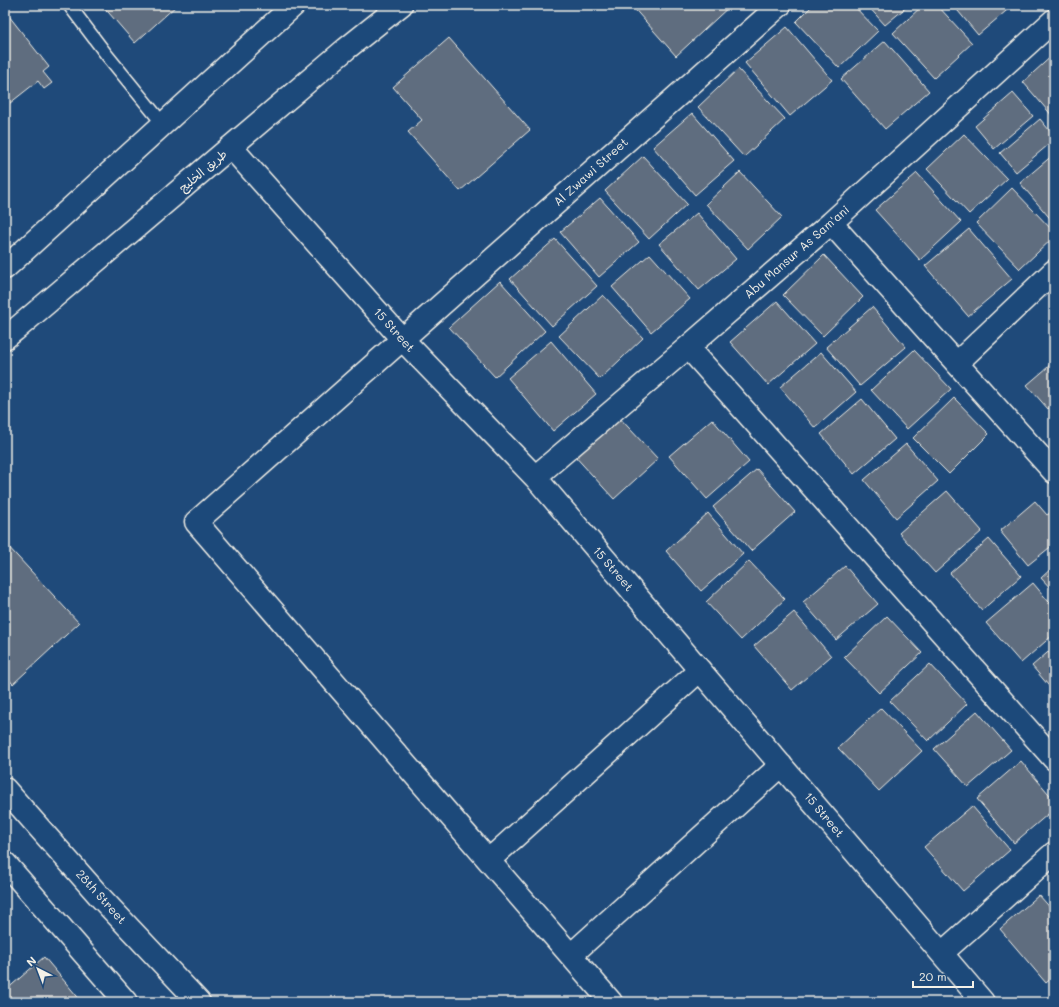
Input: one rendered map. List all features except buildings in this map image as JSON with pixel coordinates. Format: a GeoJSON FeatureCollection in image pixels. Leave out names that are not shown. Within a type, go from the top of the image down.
{"type":"FeatureCollection","features":[{"type":"Feature","properties":{"kind":"street"},"geometry":{"type":"LineString","coordinates":[[5,268],[294,5]]}},
{"type":"Feature","properties":{"kind":"street"},"geometry":{"type":"LineString","coordinates":[[218,73],[310,5]]}},
{"type":"Feature","properties":{"kind":"street"},"geometry":{"type":"LineString","coordinates":[[346,49],[386,5]]}},
{"type":"Feature","properties":{"kind":"street","name":"طريق الخليج"},"geometry":{"type":"LineString","coordinates":[[8,336],[346,49],[401,5]]}},
{"type":"Feature","properties":{"kind":"street","name":"Al Zwawi Street"},"geometry":{"type":"LineString","coordinates":[[489,860],[196,522],[780,5]]}},
{"type":"Feature","properties":{"kind":"street","name":"Abu Mansur As Sam'ani"},"geometry":{"type":"LineString","coordinates":[[535,477],[831,223],[1054,20]]}},
{"type":"Feature","properties":{"kind":"street","name":"15 Street"},"geometry":{"type":"LineString","coordinates":[[231,147],[402,339],[535,477],[983,1002]]}},
{"type":"Feature","properties":{"kind":"street"},"geometry":{"type":"LineString","coordinates":[[831,223],[1054,472]]}},
{"type":"Feature","properties":{"kind":"street"},"geometry":{"type":"LineString","coordinates":[[957,363],[1054,271]]}},
{"type":"Feature","properties":{"kind":"street"},"geometry":{"type":"LineString","coordinates":[[688,347],[1054,758]]}},
{"type":"Feature","properties":{"kind":"street"},"geometry":{"type":"LineString","coordinates":[[611,1002],[489,860],[700,670]]}},
{"type":"Feature","properties":{"kind":"street"},"geometry":{"type":"LineString","coordinates":[[571,955],[781,765]]}},
{"type":"Feature","properties":{"kind":"street","name":"28th Street"},"geometry":{"type":"LineString","coordinates":[[5,789],[101,898],[199,1002]]}},
{"type":"Feature","properties":{"kind":"street"},"geometry":{"type":"LineString","coordinates":[[942,953],[1054,853]]}},
{"type":"Feature","properties":{"kind":"street"},"geometry":{"type":"LineString","coordinates":[[5,864],[126,1002]]}},
{"type":"Feature","properties":{"kind":"lane"},"geometry":{"type":"LineString","coordinates":[[69,5],[106,54],[163,124]]}}]}
